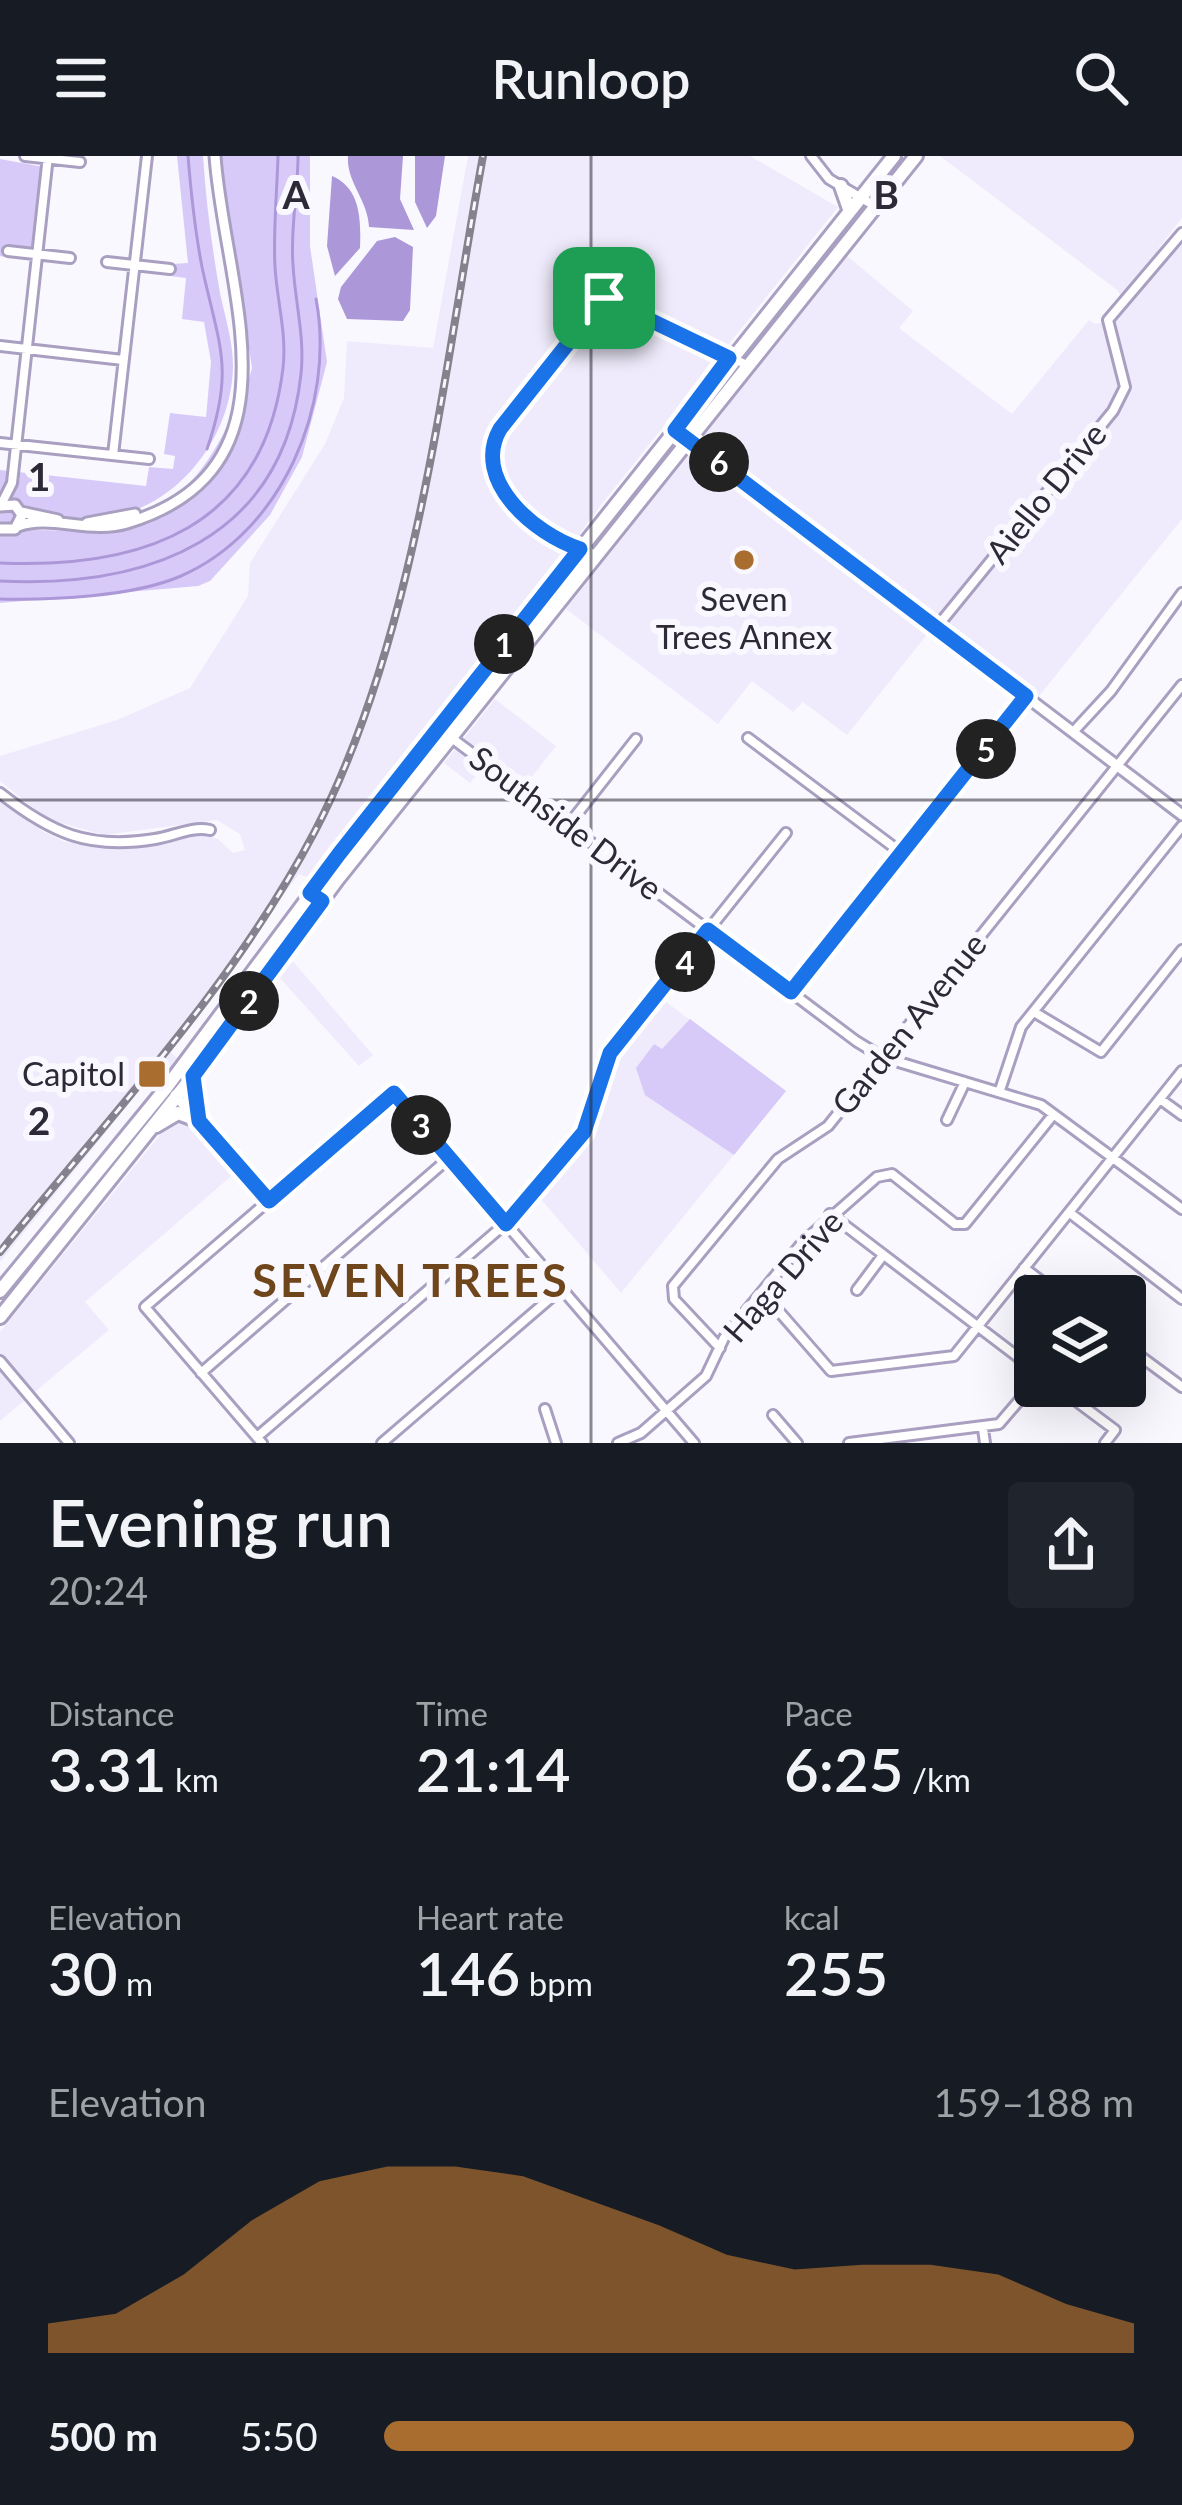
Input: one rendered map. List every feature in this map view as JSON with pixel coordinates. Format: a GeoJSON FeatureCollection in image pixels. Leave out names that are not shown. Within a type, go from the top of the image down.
{"type":"FeatureCollection","features":[{"type":"Feature","properties":{"kind":"main road"},"geometry":{"type":"LineString","coordinates":[[0,1317],[150,1130],[171,1092],[193,1076],[316,897],[451,737],[729,358],[894,156]]}},
{"type":"Feature","properties":{"kind":"main road"},"geometry":{"type":"LineString","coordinates":[[0,1291],[171,1092],[439,727],[687,439],[916,156]]}},
{"type":"Feature","properties":{"kind":"main road"},"geometry":{"type":"LineString","coordinates":[[841,186],[849,209]]}},
{"type":"Feature","properties":{"kind":"main road"},"geometry":{"type":"LineString","coordinates":[[150,1130],[178,1113],[199,1121],[193,1076]]}},
{"type":"Feature","properties":{"kind":"street"},"geometry":{"type":"LineString","coordinates":[[26,156],[80,162]]}},
{"type":"Feature","properties":{"kind":"street"},"geometry":{"type":"LineString","coordinates":[[113,455],[147,156]]}},
{"type":"Feature","properties":{"kind":"street"},"geometry":{"type":"LineString","coordinates":[[48,157],[12,483],[1,506],[86,523],[142,511],[188,484],[225,436],[238,398],[241,358],[220,251],[212,156]]}},
{"type":"Feature","properties":{"kind":"street"},"geometry":{"type":"LineString","coordinates":[[0,529],[125,524],[188,492],[226,446],[243,402],[247,363],[212,156]]}},
{"type":"Feature","properties":{"kind":"street"},"geometry":{"type":"LineString","coordinates":[[811,156],[841,186],[875,206]]}},
{"type":"Feature","properties":{"kind":"street","name":"Aiello Drive"},"geometry":{"type":"LineString","coordinates":[[936,628],[1113,411],[1125,387],[1108,320],[1182,233]]}},
{"type":"Feature","properties":{"kind":"street"},"geometry":{"type":"LineString","coordinates":[[8,251],[70,258]]}},
{"type":"Feature","properties":{"kind":"street"},"geometry":{"type":"LineString","coordinates":[[106,262],[170,269]]}},
{"type":"Feature","properties":{"kind":"street"},"geometry":{"type":"LineString","coordinates":[[567,280],[747,365]]}},
{"type":"Feature","properties":{"kind":"street"},"geometry":{"type":"LineString","coordinates":[[587,552],[500,489],[491,453],[500,429],[604,298]]}},
{"type":"Feature","properties":{"kind":"street"},"geometry":{"type":"LineString","coordinates":[[0,346],[124,360]]}},
{"type":"Feature","properties":{"kind":"street"},"geometry":{"type":"LineString","coordinates":[[675,430],[1182,815]]}},
{"type":"Feature","properties":{"kind":"street"},"geometry":{"type":"LineString","coordinates":[[0,443],[149,459]]}},
{"type":"Feature","properties":{"kind":"street"},"geometry":{"type":"LineString","coordinates":[[12,483],[18,526]]}},
{"type":"Feature","properties":{"kind":"street"},"geometry":{"type":"LineString","coordinates":[[1074,731],[1111,691],[1182,593]]}},
{"type":"Feature","properties":{"kind":"street","name":"Garden Avenue"},"geometry":{"type":"LineString","coordinates":[[720,1348],[674,1299],[673,1286],[778,1159],[828,1126],[1182,685]]}},
{"type":"Feature","properties":{"kind":"street"},"geometry":{"type":"LineString","coordinates":[[791,992],[1026,696]]}},
{"type":"Feature","properties":{"kind":"street","name":"Southside Drive"},"geometry":{"type":"LineString","coordinates":[[439,727],[882,1057],[1000,1090],[1053,1115],[1182,1209]]}},
{"type":"Feature","properties":{"kind":"street"},"geometry":{"type":"LineString","coordinates":[[748,738],[903,854]]}},
{"type":"Feature","properties":{"kind":"street"},"geometry":{"type":"LineString","coordinates":[[571,823],[636,739]]}},
{"type":"Feature","properties":{"kind":"street"},"geometry":{"type":"LineString","coordinates":[[0,793],[45,828],[73,837],[103,842],[210,830]]}},
{"type":"Feature","properties":{"kind":"street"},"geometry":{"type":"LineString","coordinates":[[1000,1090],[1012,1044],[1034,1012],[1182,826]]}},
{"type":"Feature","properties":{"kind":"street"},"geometry":{"type":"LineString","coordinates":[[694,1443],[561,1289],[506,1224],[449,1158],[394,1093],[145,1307],[259,1440],[506,1224],[584,1132],[610,1053],[786,833]]}},
{"type":"Feature","properties":{"kind":"street"},"geometry":{"type":"LineString","coordinates":[[1034,1012],[1101,1052],[1182,950]]}},
{"type":"Feature","properties":{"kind":"street"},"geometry":{"type":"LineString","coordinates":[[762,1292],[831,1371],[954,1356],[1182,1071]]}},
{"type":"Feature","properties":{"kind":"street"},"geometry":{"type":"LineString","coordinates":[[947,1120],[965,1082]]}},
{"type":"Feature","properties":{"kind":"street"},"geometry":{"type":"LineString","coordinates":[[171,1092],[269,1201]]}},
{"type":"Feature","properties":{"kind":"street"},"geometry":{"type":"LineString","coordinates":[[1160,1099],[1182,1114]]}},
{"type":"Feature","properties":{"kind":"street","name":"Haga Drive"},"geometry":{"type":"LineString","coordinates":[[618,1443],[633,1438],[706,1376],[720,1348],[762,1292],[830,1214],[884,1172],[955,1224],[964,1224],[1053,1115]]}},
{"type":"Feature","properties":{"kind":"street"},"geometry":{"type":"LineString","coordinates":[[201,1372],[449,1158]]}},
{"type":"Feature","properties":{"kind":"street"},"geometry":{"type":"LineString","coordinates":[[1070,1213],[1182,1299]]}},
{"type":"Feature","properties":{"kind":"street"},"geometry":{"type":"LineString","coordinates":[[830,1214],[881,1258],[1014,1353]]}},
{"type":"Feature","properties":{"kind":"street"},"geometry":{"type":"LineString","coordinates":[[856,1290],[881,1258]]}},
{"type":"Feature","properties":{"kind":"street"},"geometry":{"type":"LineString","coordinates":[[1024,1268],[1033,1275]]}},
{"type":"Feature","properties":{"kind":"street"},"geometry":{"type":"LineString","coordinates":[[382,1443],[561,1289]]}},
{"type":"Feature","properties":{"kind":"street"},"geometry":{"type":"LineString","coordinates":[[0,1361],[69,1443]]}},
{"type":"Feature","properties":{"kind":"street"},"geometry":{"type":"LineString","coordinates":[[1146,1361],[1182,1388]]}},
{"type":"Feature","properties":{"kind":"street"},"geometry":{"type":"LineString","coordinates":[[849,1443],[983,1430],[1016,1407]]}},
{"type":"Feature","properties":{"kind":"street"},"geometry":{"type":"LineString","coordinates":[[1084,1407],[1114,1430],[1106,1443]]}},
{"type":"Feature","properties":{"kind":"street"},"geometry":{"type":"LineString","coordinates":[[544,1409],[556,1443]]}},
{"type":"Feature","properties":{"kind":"street"},"geometry":{"type":"LineString","coordinates":[[773,1415],[796,1443]]}},
{"type":"Feature","properties":{"kind":"street"},"geometry":{"type":"LineString","coordinates":[[983,1430],[985,1443]]}},
{"type":"Feature","properties":{"kind":"shaded area"},"geometry":{"type":"Polygon","coordinates":[[[177,156],[203,156],[214,259],[232,347],[230,391],[224,416],[200,460],[164,495],[119,515],[36,515],[35,519],[108,521],[35,521],[33,530],[100,531],[148,519],[190,494],[230,447],[252,368],[220,156],[310,156],[310,246],[327,362],[302,457],[270,515],[210,581],[198,586],[0,603],[0,470],[146,486],[149,467],[173,469],[175,456],[164,454],[170,413],[206,417],[211,362],[204,322],[182,319],[186,278],[170,276],[171,264],[188,263],[177,156]]]}},
{"type":"Feature","properties":{"kind":"shaded area"},"geometry":{"type":"Polygon","coordinates":[[[348,156],[403,156],[400,199],[414,230],[369,227],[348,156]]]}},
{"type":"Feature","properties":{"kind":"shaded area"},"geometry":{"type":"Polygon","coordinates":[[[415,156],[445,156],[436,216],[427,228],[415,202],[415,156]]]}},
{"type":"Feature","properties":{"kind":"shaded area"},"geometry":{"type":"Polygon","coordinates":[[[468,156],[750,156],[838,207],[601,505],[463,693],[383,780],[309,878],[299,874],[169,1051],[178,1059],[163,1078],[155,1072],[0,1262],[0,797],[42,831],[65,842],[112,848],[203,834],[218,839],[233,853],[245,850],[240,834],[217,820],[104,835],[47,819],[0,781],[0,756],[117,720],[190,688],[248,596],[250,563],[325,444],[344,398],[347,341],[433,348],[468,156]]]}},
{"type":"Feature","properties":{"kind":"shaded area"},"geometry":{"type":"Polygon","coordinates":[[[940,156],[1182,156],[1182,218],[1158,249],[1166,255],[1182,242],[1182,519],[1039,696],[881,578],[873,588],[929,632],[847,735],[803,702],[793,712],[752,681],[718,724],[566,609],[686,457],[695,455],[745,492],[755,481],[700,440],[847,256],[913,311],[899,328],[1012,414],[1089,320],[1095,324],[1117,320],[1126,304],[1117,290],[940,156]]]}},
{"type":"Feature","properties":{"kind":"shaded area"},"geometry":{"type":"Polygon","coordinates":[[[0,159],[44,167],[35,246],[29,251],[6,247],[5,257],[0,256],[0,159]]]}},
{"type":"Feature","properties":{"kind":"shaded area"},"geometry":{"type":"Polygon","coordinates":[[[332,176],[354,197],[360,227],[360,248],[335,276],[327,246],[332,176]]]}},
{"type":"Feature","properties":{"kind":"shaded area"},"geometry":{"type":"Polygon","coordinates":[[[395,237],[413,247],[410,310],[403,321],[347,319],[338,299],[341,287],[377,241],[395,237]]]}},
{"type":"Feature","properties":{"kind":"shaded area"},"geometry":{"type":"Polygon","coordinates":[[[242,393],[212,461],[167,502],[208,460],[242,393]]]}},
{"type":"Feature","properties":{"kind":"shaded area"},"geometry":{"type":"Polygon","coordinates":[[[495,699],[556,746],[527,783],[493,756],[470,783],[444,763],[495,699]]]}},
{"type":"Feature","properties":{"kind":"shaded area"},"geometry":{"type":"Polygon","coordinates":[[[291,959],[373,1055],[359,1066],[279,977],[291,959]]]}},
{"type":"Feature","properties":{"kind":"shaded area"},"geometry":{"type":"Polygon","coordinates":[[[662,999],[786,1091],[621,1293],[540,1198],[589,1138],[620,1052],[662,999]]]}},
{"type":"Feature","properties":{"kind":"shaded area"},"geometry":{"type":"Polygon","coordinates":[[[690,1019],[786,1091],[734,1155],[645,1095],[636,1068],[654,1044],[662,1049],[690,1019]]]}},
{"type":"Feature","properties":{"kind":"shaded area"},"geometry":{"type":"Polygon","coordinates":[[[173,1119],[188,1119],[235,1173],[85,1302],[109,1330],[0,1421],[0,1332],[173,1119]]]}},
{"type":"Feature","properties":{"kind":"waterway"},"geometry":{"type":"LineString","coordinates":[[188,156],[200,253],[221,357],[220,398],[207,449]]}},
{"type":"Feature","properties":{"kind":"waterway"},"geometry":{"type":"LineString","coordinates":[[0,563],[102,558],[147,546],[188,528],[223,502],[251,467],[271,423],[283,368],[275,253],[278,156]]}},
{"type":"Feature","properties":{"kind":"waterway"},"geometry":{"type":"LineString","coordinates":[[0,581],[107,575],[155,563],[199,543],[237,515],[267,478],[289,431],[301,374],[292,251],[298,156]]}},
{"type":"Feature","properties":{"kind":"waterway"},"geometry":{"type":"LineString","coordinates":[[0,599],[140,589],[181,576],[217,556],[248,529],[294,461],[309,422],[318,381],[316,299]]}},
{"type":"Feature","properties":{"kind":"railway"},"geometry":{"type":"LineString","coordinates":[[0,1252],[168,1049],[247,943],[315,831],[350,755],[379,674],[422,502],[483,156]]}},
{"type":"Feature","properties":{"kind":"place","name":"Seven Trees Annex"},"geometry":{"type":"Point","coordinates":[744,560]}},
{"type":"Feature","properties":{"kind":"place","name":"Capitol"},"geometry":{"type":"Point","coordinates":[152,1074]}},
{"type":"Feature","properties":{"kind":"district","name":"SEVEN TREES"},"geometry":{"type":"Point","coordinates":[411,1281]}},
{"type":"Feature","properties":{"kind":"route"},"geometry":{"type":"LineString","coordinates":[[604,298],[729,358],[675,430],[1026,696],[791,992],[708,930],[610,1053],[595,1111],[584,1132],[506,1224],[394,1093],[269,1201],[199,1121],[193,1076],[322,901],[310,893],[580,549],[568,545],[509,499],[494,478],[491,453],[500,429],[604,298]]}}]}
